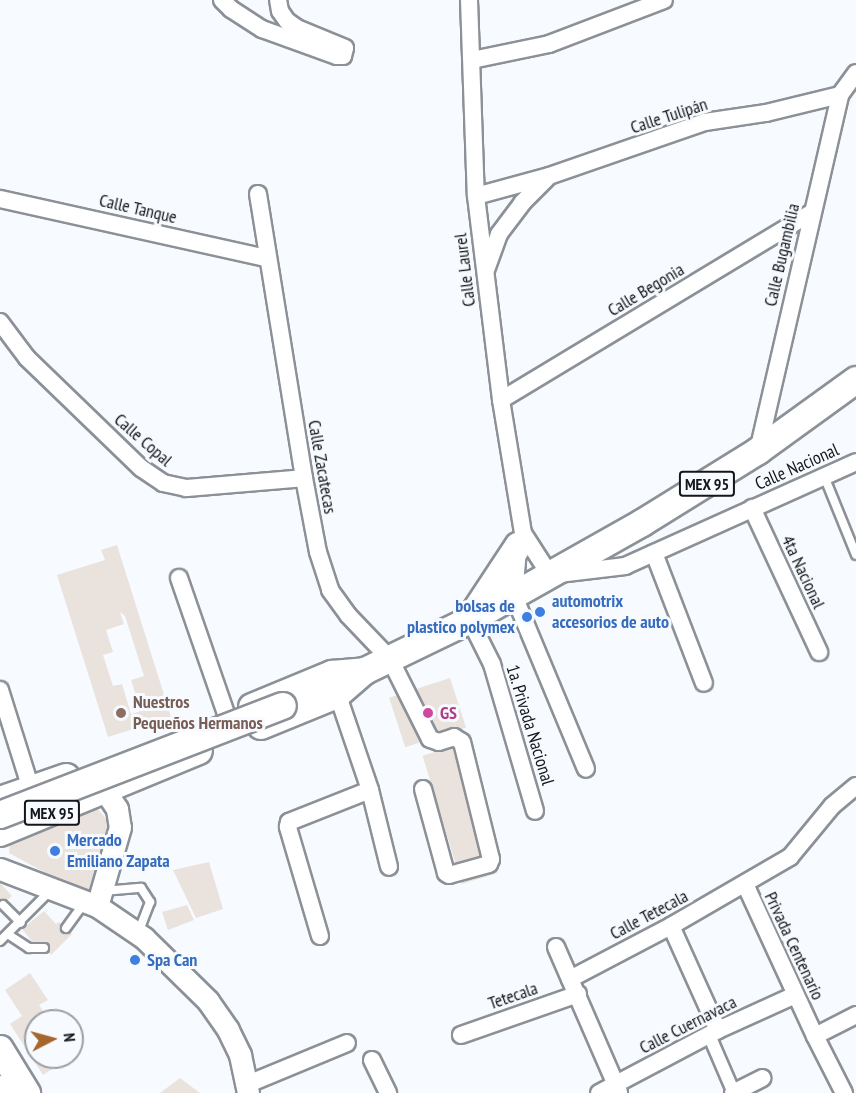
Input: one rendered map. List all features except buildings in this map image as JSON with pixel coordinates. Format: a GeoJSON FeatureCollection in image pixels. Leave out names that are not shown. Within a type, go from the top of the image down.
{"type":"FeatureCollection","features":[{"type":"Feature","properties":{"kind":"main road","name":"MEX 95"},"geometry":{"type":"LineString","coordinates":[[0,833],[104,790],[365,671],[470,620],[652,517],[758,452],[856,380]]}},
{"type":"Feature","properties":{"kind":"main road"},"geometry":{"type":"LineString","coordinates":[[470,620],[521,539]]}},
{"type":"Feature","properties":{"kind":"main road","name":"MEX 95"},"geometry":{"type":"LineString","coordinates":[[0,800],[227,717],[334,685]]}},
{"type":"Feature","properties":{"kind":"main road"},"geometry":{"type":"LineString","coordinates":[[0,815],[334,685]]}},
{"type":"Feature","properties":{"kind":"main road"},"geometry":{"type":"LineString","coordinates":[[0,1049],[27,1093]]}},
{"type":"Feature","properties":{"kind":"main road"},"geometry":{"type":"LineString","coordinates":[[0,1068],[15,1093]]}},
{"type":"Feature","properties":{"kind":"main road"},"geometry":{"type":"LineString","coordinates":[[0,1089],[3,1093]]}},
{"type":"Feature","properties":{"kind":"street"},"geometry":{"type":"LineString","coordinates":[[222,0],[231,9],[262,29],[337,56],[346,52],[345,48],[339,45],[297,28],[279,5]]}},
{"type":"Feature","properties":{"kind":"street","name":"Calle Laurel"},"geometry":{"type":"LineString","coordinates":[[469,0],[476,196],[484,273],[521,539],[514,596]]}},
{"type":"Feature","properties":{"kind":"street"},"geometry":{"type":"LineString","coordinates":[[472,60],[549,44],[664,0]]}},
{"type":"Feature","properties":{"kind":"street"},"geometry":{"type":"LineString","coordinates":[[262,29],[273,25],[278,20],[279,5]]}},
{"type":"Feature","properties":{"kind":"street","name":"Calle Bugambilia"},"geometry":{"type":"LineString","coordinates":[[758,452],[811,213],[836,119],[840,95],[856,73]]}},
{"type":"Feature","properties":{"kind":"street","name":"Calle Tulipán"},"geometry":{"type":"LineString","coordinates":[[476,196],[549,176],[705,122],[785,109],[840,95]]}},
{"type":"Feature","properties":{"kind":"street","name":"Calle Tulipán"},"geometry":{"type":"LineString","coordinates":[[484,273],[499,234],[522,203],[549,176]]}},
{"type":"Feature","properties":{"kind":"street","name":"Calle Zacatecas"},"geometry":{"type":"LineString","coordinates":[[258,194],[304,478],[318,552],[330,590],[348,615],[390,659],[430,739],[439,742],[454,737],[462,742],[491,859],[489,864],[449,875],[446,873],[423,789]]}},
{"type":"Feature","properties":{"kind":"street","name":"Calle Tanque"},"geometry":{"type":"LineString","coordinates":[[0,199],[267,258]]}},
{"type":"Feature","properties":{"kind":"street","name":"Calle Begonia"},"geometry":{"type":"LineString","coordinates":[[501,400],[811,213]]}},
{"type":"Feature","properties":{"kind":"street","name":"Calle Copal"},"geometry":{"type":"LineString","coordinates":[[0,322],[27,358],[141,468],[163,483],[186,488],[304,478]]}},
{"type":"Feature","properties":{"kind":"street","name":"Calle Nacional"},"geometry":{"type":"LineString","coordinates":[[550,575],[625,566],[856,462]]}},
{"type":"Feature","properties":{"kind":"street","name":"4ta Nacional"},"geometry":{"type":"LineString","coordinates":[[752,508],[819,652]]}},
{"type":"Feature","properties":{"kind":"street","name":"Calle Laurel"},"geometry":{"type":"LineString","coordinates":[[521,539],[550,575]]}},
{"type":"Feature","properties":{"kind":"street"},"geometry":{"type":"LineString","coordinates":[[654,553],[704,683]]}},
{"type":"Feature","properties":{"kind":"street"},"geometry":{"type":"LineString","coordinates":[[179,578],[227,717]]}},
{"type":"Feature","properties":{"kind":"street"},"geometry":{"type":"LineString","coordinates":[[514,596],[586,770]]}},
{"type":"Feature","properties":{"kind":"street","name":"1a. Privada Nacional"},"geometry":{"type":"LineString","coordinates":[[470,620],[492,664],[535,811]]}},
{"type":"Feature","properties":{"kind":"street"},"geometry":{"type":"LineString","coordinates":[[334,685],[370,790],[389,867]]}},
{"type":"Feature","properties":{"kind":"street"},"geometry":{"type":"LineString","coordinates":[[0,690],[31,789]]}},
{"type":"Feature","properties":{"kind":"street"},"geometry":{"type":"LineString","coordinates":[[90,769],[117,809],[120,827],[95,900]]}},
{"type":"Feature","properties":{"kind":"street","name":"Privada Centenario"},"geometry":{"type":"LineString","coordinates":[[844,1093],[795,995],[745,884],[790,858],[832,806],[856,786]]}},
{"type":"Feature","properties":{"kind":"street"},"geometry":{"type":"LineString","coordinates":[[320,936],[288,827],[289,822],[370,790]]}},
{"type":"Feature","properties":{"kind":"street"},"geometry":{"type":"LineString","coordinates":[[0,869],[52,889],[95,900],[138,933],[180,971],[208,1001],[236,1047],[248,1088],[348,1043]]}},
{"type":"Feature","properties":{"kind":"street","name":"Calle Tetecala"},"geometry":{"type":"LineString","coordinates":[[570,978],[671,926],[745,884]]}},
{"type":"Feature","properties":{"kind":"street"},"geometry":{"type":"LineString","coordinates":[[671,926],[714,1033],[734,1093],[762,1078]]}},
{"type":"Feature","properties":{"kind":"street"},"geometry":{"type":"LineString","coordinates":[[556,947],[618,1089]]}},
{"type":"Feature","properties":{"kind":"street","name":"Tetecala"},"geometry":{"type":"LineString","coordinates":[[461,1035],[578,994]]}},
{"type":"Feature","properties":{"kind":"street","name":"Calle Cuernavaca"},"geometry":{"type":"LineString","coordinates":[[599,1093],[618,1089],[714,1033],[795,995]]}},
{"type":"Feature","properties":{"kind":"street"},"geometry":{"type":"LineString","coordinates":[[815,1036],[856,1015]]}},
{"type":"Feature","properties":{"kind":"street"},"geometry":{"type":"LineString","coordinates":[[372,1060],[388,1093]]}},
{"type":"Feature","properties":{"kind":"lane"},"geometry":{"type":"LineString","coordinates":[[824,476],[856,555]]}},
{"type":"Feature","properties":{"kind":"lane"},"geometry":{"type":"LineString","coordinates":[[66,928],[95,900],[141,888],[150,902],[138,933]]}},
{"type":"Feature","properties":{"kind":"lane"},"geometry":{"type":"LineString","coordinates":[[0,941],[21,923],[52,889]]}},
{"type":"Feature","properties":{"kind":"lane"},"geometry":{"type":"LineString","coordinates":[[3,908],[21,923]]}},
{"type":"Feature","properties":{"kind":"lane"},"geometry":{"type":"LineString","coordinates":[[9,935],[29,948],[45,948]]}},
{"type":"Feature","properties":{"kind":"place","name":"automotrix accesorios de auto"},"geometry":{"type":"Point","coordinates":[540,612]}},
{"type":"Feature","properties":{"kind":"place","name":"bolsas de plastico polymex"},"geometry":{"type":"Point","coordinates":[527,617]}},
{"type":"Feature","properties":{"kind":"place","name":"Nuestros Pequeños Hermanos"},"geometry":{"type":"Point","coordinates":[121,713]}},
{"type":"Feature","properties":{"kind":"place","name":"GS"},"geometry":{"type":"Point","coordinates":[428,713]}},
{"type":"Feature","properties":{"kind":"place","name":"Mercado Emiliano Zapata"},"geometry":{"type":"Point","coordinates":[55,851]}},
{"type":"Feature","properties":{"kind":"place","name":"Spa Can"},"geometry":{"type":"Point","coordinates":[135,960]}}]}
